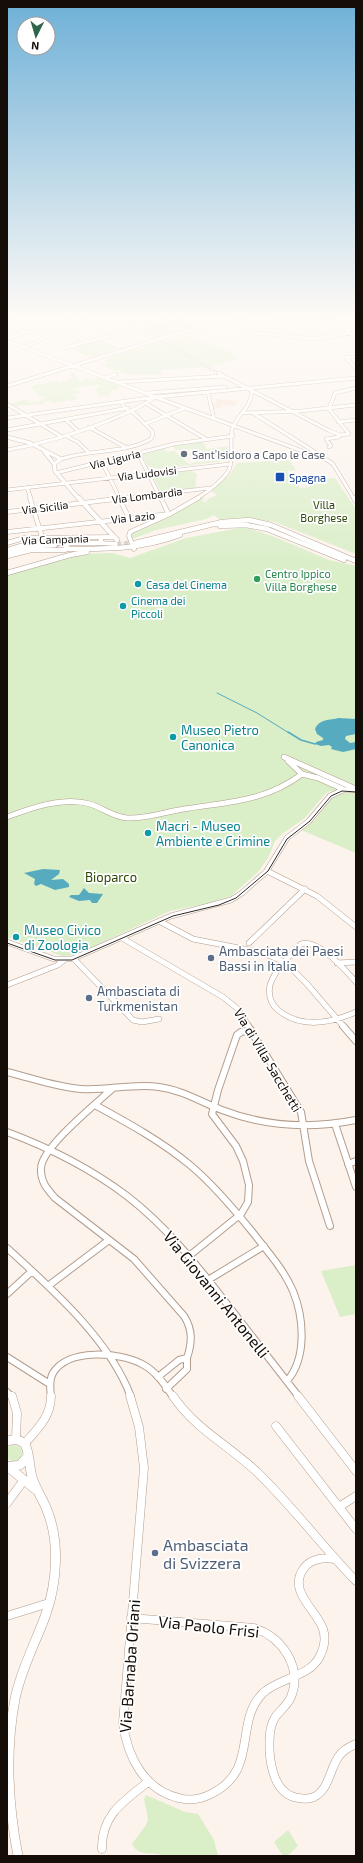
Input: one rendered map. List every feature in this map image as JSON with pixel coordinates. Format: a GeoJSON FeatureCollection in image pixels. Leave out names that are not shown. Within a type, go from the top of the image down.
{"type":"FeatureCollection","features":[{"type":"Feature","properties":{"kind":"main road"},"geometry":{"type":"LineString","coordinates":[[7,437],[35,445],[61,458],[54,464]]}},
{"type":"Feature","properties":{"kind":"main road"},"geometry":{"type":"LineString","coordinates":[[40,448],[54,464],[56,473],[116,540],[111,550]]}},
{"type":"Feature","properties":{"kind":"main road"},"geometry":{"type":"LineString","coordinates":[[7,571],[81,553],[111,550],[184,532],[219,526],[258,527],[275,531],[335,558],[356,562]]}},
{"type":"Feature","properties":{"kind":"main road"},"geometry":{"type":"LineString","coordinates":[[7,571],[61,554],[68,547],[99,543],[107,531]]}},
{"type":"Feature","properties":{"kind":"main road"},"geometry":{"type":"LineString","coordinates":[[134,545],[162,542],[184,532]]}},
{"type":"Feature","properties":{"kind":"main road"},"geometry":{"type":"LineString","coordinates":[[7,553],[24,549],[56,547],[111,550]]}},
{"type":"Feature","properties":{"kind":"main road"},"geometry":{"type":"LineString","coordinates":[[7,553],[56,547]]}},
{"type":"Feature","properties":{"kind":"main road"},"geometry":{"type":"LineString","coordinates":[[9,1441],[25,1443],[28,1448],[30,1471],[36,1490],[49,1515],[54,1538],[54,1578],[49,1603],[22,1675],[13,1711],[8,1790],[10,1831],[18,1856]]}},
{"type":"Feature","properties":{"kind":"main road"},"geometry":{"type":"LineString","coordinates":[[8,1467],[20,1465],[28,1456]]}},
{"type":"Feature","properties":{"kind":"main road"},"geometry":{"type":"LineString","coordinates":[[8,1467],[36,1490]]}},
{"type":"Feature","properties":{"kind":"street"},"geometry":{"type":"LineString","coordinates":[[7,418],[135,400]]}},
{"type":"Feature","properties":{"kind":"street"},"geometry":{"type":"LineString","coordinates":[[7,450],[35,445],[66,436],[125,414],[148,404],[152,400]]}},
{"type":"Feature","properties":{"kind":"street"},"geometry":{"type":"LineString","coordinates":[[164,400],[234,427],[328,460],[356,502]]}},
{"type":"Feature","properties":{"kind":"street"},"geometry":{"type":"LineString","coordinates":[[210,400],[214,419]]}},
{"type":"Feature","properties":{"kind":"street"},"geometry":{"type":"LineString","coordinates":[[134,545],[129,535],[130,532],[191,503],[211,488],[227,473],[230,464],[234,427],[250,404],[251,400]]}},
{"type":"Feature","properties":{"kind":"street"},"geometry":{"type":"LineString","coordinates":[[271,400],[339,436]]}},
{"type":"Feature","properties":{"kind":"street"},"geometry":{"type":"LineString","coordinates":[[329,409],[333,400]]}},
{"type":"Feature","properties":{"kind":"street"},"geometry":{"type":"LineString","coordinates":[[61,458],[140,444],[151,438],[153,432],[125,408],[121,402]]}},
{"type":"Feature","properties":{"kind":"street"},"geometry":{"type":"LineString","coordinates":[[7,404],[62,437]]}},
{"type":"Feature","properties":{"kind":"street"},"geometry":{"type":"LineString","coordinates":[[148,404],[206,439]]}},
{"type":"Feature","properties":{"kind":"street"},"geometry":{"type":"LineString","coordinates":[[244,413],[329,409],[356,405]]}},
{"type":"Feature","properties":{"kind":"street"},"geometry":{"type":"LineString","coordinates":[[7,430],[125,408],[135,409]]}},
{"type":"Feature","properties":{"kind":"street"},"geometry":{"type":"LineString","coordinates":[[145,424],[185,408]]}},
{"type":"Feature","properties":{"kind":"street"},"geometry":{"type":"LineString","coordinates":[[329,409],[343,429],[349,434],[326,439],[331,446],[329,447]]}},
{"type":"Feature","properties":{"kind":"street"},"geometry":{"type":"LineString","coordinates":[[252,412],[313,454]]}},
{"type":"Feature","properties":{"kind":"street"},"geometry":{"type":"LineString","coordinates":[[66,419],[78,431]]}},
{"type":"Feature","properties":{"kind":"street"},"geometry":{"type":"LineString","coordinates":[[338,422],[356,420]]}},
{"type":"Feature","properties":{"kind":"street"},"geometry":{"type":"LineString","coordinates":[[89,427],[125,447]]}},
{"type":"Feature","properties":{"kind":"street"},"geometry":{"type":"LineString","coordinates":[[329,430],[343,429]]}},
{"type":"Feature","properties":{"kind":"street"},"geometry":{"type":"LineString","coordinates":[[66,436],[78,442],[88,452]]}},
{"type":"Feature","properties":{"kind":"street","name":"Via Liguria"},"geometry":{"type":"LineString","coordinates":[[56,473],[133,454],[139,455],[143,452],[174,444],[233,436]]}},
{"type":"Feature","properties":{"kind":"street"},"geometry":{"type":"LineString","coordinates":[[168,439],[174,444]]}},
{"type":"Feature","properties":{"kind":"street"},"geometry":{"type":"LineString","coordinates":[[88,452],[116,448]]}},
{"type":"Feature","properties":{"kind":"street"},"geometry":{"type":"LineString","coordinates":[[139,455],[169,514]]}},
{"type":"Feature","properties":{"kind":"street"},"geometry":{"type":"LineString","coordinates":[[102,462],[129,518]]}},
{"type":"Feature","properties":{"kind":"street","name":"Via Ludovisi"},"geometry":{"type":"LineString","coordinates":[[7,490],[148,472],[230,464]]}},
{"type":"Feature","properties":{"kind":"street"},"geometry":{"type":"LineString","coordinates":[[26,487],[43,537],[43,543]]}},
{"type":"Feature","properties":{"kind":"street","name":"Via Lombardia"},"geometry":{"type":"LineString","coordinates":[[83,503],[211,488]]}},
{"type":"Feature","properties":{"kind":"street","name":"Via Sicilia"},"geometry":{"type":"LineString","coordinates":[[7,512],[83,503]]}},
{"type":"Feature","properties":{"kind":"street","name":"Via Lazio"},"geometry":{"type":"LineString","coordinates":[[7,532],[169,514]]}},
{"type":"Feature","properties":{"kind":"street","name":"Via Campania"},"geometry":{"type":"LineString","coordinates":[[7,543],[19,539],[43,537],[95,538],[99,543]]}},
{"type":"Feature","properties":{"kind":"street"},"geometry":{"type":"LineString","coordinates":[[95,538],[99,543]]}},
{"type":"Feature","properties":{"kind":"street"},"geometry":{"type":"LineString","coordinates":[[99,543],[116,540]]}},
{"type":"Feature","properties":{"kind":"street"},"geometry":{"type":"LineString","coordinates":[[99,543],[116,540]]}},
{"type":"Feature","properties":{"kind":"street"},"geometry":{"type":"LineString","coordinates":[[7,553],[25,544],[43,543],[56,547],[68,547],[81,553]]}},
{"type":"Feature","properties":{"kind":"street"},"geometry":{"type":"LineString","coordinates":[[345,790],[328,782],[305,775],[285,758],[316,770],[356,790]]}},
{"type":"Feature","properties":{"kind":"street"},"geometry":{"type":"LineString","coordinates":[[7,817],[24,811],[56,804],[70,803],[90,804],[113,816],[130,818],[144,817],[193,808],[239,802],[286,786],[316,770]]}},
{"type":"Feature","properties":{"kind":"street"},"geometry":{"type":"LineString","coordinates":[[328,782],[334,793]]}},
{"type":"Feature","properties":{"kind":"street"},"geometry":{"type":"LineString","coordinates":[[7,942],[52,958],[64,960],[74,959],[174,915],[233,899],[244,892],[267,871],[288,837],[308,821],[334,793],[345,790],[356,790]]}},
{"type":"Feature","properties":{"kind":"street"},"geometry":{"type":"LineString","coordinates":[[267,871],[305,889],[326,903],[356,927]]}},
{"type":"Feature","properties":{"kind":"street"},"geometry":{"type":"LineString","coordinates":[[249,943],[305,889]]}},
{"type":"Feature","properties":{"kind":"street"},"geometry":{"type":"LineString","coordinates":[[159,921],[193,939],[260,952],[286,962],[356,1041]]}},
{"type":"Feature","properties":{"kind":"street","name":"Via di Villa Sacchetti"},"geometry":{"type":"LineString","coordinates":[[122,938],[228,1000],[238,1009],[301,1112],[310,1168],[330,1226]]}},
{"type":"Feature","properties":{"kind":"street"},"geometry":{"type":"LineString","coordinates":[[356,982],[337,963],[311,944],[307,943],[301,944],[274,976],[270,987],[269,996],[274,1005],[286,1015],[299,1021],[309,1022],[338,1020],[356,1012]]}},
{"type":"Feature","properties":{"kind":"street"},"geometry":{"type":"LineString","coordinates":[[74,959],[133,1020],[142,1022],[159,1019]]}},
{"type":"Feature","properties":{"kind":"street"},"geometry":{"type":"LineString","coordinates":[[7,985],[58,965],[64,960]]}},
{"type":"Feature","properties":{"kind":"street"},"geometry":{"type":"LineString","coordinates":[[337,963],[356,962]]}},
{"type":"Feature","properties":{"kind":"street"},"geometry":{"type":"LineString","coordinates":[[189,1256],[240,1216],[248,1202],[248,1179],[238,1150],[213,1117],[213,1107],[237,1035],[241,1032],[251,1030]]}},
{"type":"Feature","properties":{"kind":"street"},"geometry":{"type":"LineString","coordinates":[[7,1072],[71,1088],[113,1088],[144,1085],[160,1086],[213,1107],[259,1122],[304,1126],[335,1124],[356,1120]]}},
{"type":"Feature","properties":{"kind":"street"},"geometry":{"type":"LineString","coordinates":[[113,1088],[48,1148],[42,1158],[40,1170],[41,1178],[45,1186],[55,1198],[134,1259],[187,1321],[191,1329],[192,1338],[187,1358],[187,1369],[166,1389]]}},
{"type":"Feature","properties":{"kind":"street"},"geometry":{"type":"LineString","coordinates":[[95,1105],[131,1124],[168,1148],[216,1189],[277,1262],[289,1280],[296,1296],[300,1313],[300,1354],[295,1371],[287,1381]]}},
{"type":"Feature","properties":{"kind":"street"},"geometry":{"type":"LineString","coordinates":[[335,1124],[356,1187]]}},
{"type":"Feature","properties":{"kind":"street","name":"Via Giovanni Antonelli"},"geometry":{"type":"LineString","coordinates":[[7,1132],[48,1148],[93,1172],[125,1194],[164,1228],[208,1280],[356,1471]]}},
{"type":"Feature","properties":{"kind":"street"},"geometry":{"type":"LineString","coordinates":[[348,1164],[356,1161]]}},
{"type":"Feature","properties":{"kind":"street"},"geometry":{"type":"LineString","coordinates":[[48,1286],[109,1240]]}},
{"type":"Feature","properties":{"kind":"street"},"geometry":{"type":"LineString","coordinates":[[208,1280],[264,1246]]}},
{"type":"Feature","properties":{"kind":"street","name":"Via Barnaba Oriani"},"geometry":{"type":"LineString","coordinates":[[7,1248],[48,1286],[111,1356],[133,1405],[142,1443],[144,1468],[123,1731],[130,1755],[148,1782],[162,1791],[186,1800],[199,1799],[215,1792],[229,1780],[240,1763],[248,1719],[257,1700],[268,1689],[315,1663],[323,1651],[324,1640],[322,1626],[300,1593],[298,1584],[300,1575],[306,1566],[323,1558],[334,1559]]}},
{"type":"Feature","properties":{"kind":"street"},"geometry":{"type":"LineString","coordinates":[[7,1294],[32,1271]]}},
{"type":"Feature","properties":{"kind":"street"},"geometry":{"type":"LineString","coordinates":[[25,1443],[49,1413],[51,1398],[48,1383],[56,1369],[68,1360],[86,1355],[111,1356],[138,1362],[150,1369],[158,1377],[191,1419],[260,1475],[334,1559],[356,1581]]}},
{"type":"Feature","properties":{"kind":"street"},"geometry":{"type":"LineString","coordinates":[[7,1357],[48,1383]]}},
{"type":"Feature","properties":{"kind":"street"},"geometry":{"type":"LineString","coordinates":[[158,1377],[179,1360],[187,1358]]}},
{"type":"Feature","properties":{"kind":"street"},"geometry":{"type":"LineString","coordinates":[[7,1392],[14,1398],[16,1405],[9,1441]]}},
{"type":"Feature","properties":{"kind":"street"},"geometry":{"type":"LineString","coordinates":[[276,1426],[356,1529]]}},
{"type":"Feature","properties":{"kind":"street"},"geometry":{"type":"LineString","coordinates":[[7,1503],[24,1480]]}},
{"type":"Feature","properties":{"kind":"street"},"geometry":{"type":"LineString","coordinates":[[339,1507],[356,1496]]}},
{"type":"Feature","properties":{"kind":"street"},"geometry":{"type":"LineString","coordinates":[[7,1616],[49,1603]]}},
{"type":"Feature","properties":{"kind":"street","name":"Via Paolo Frisi"},"geometry":{"type":"LineString","coordinates":[[131,1618],[248,1627],[261,1630],[273,1636],[283,1647],[291,1662],[293,1676],[292,1696],[287,1704],[274,1716],[270,1729],[272,1767],[275,1779],[281,1789],[293,1797],[305,1799],[314,1797],[323,1788],[339,1753],[356,1744]]}},
{"type":"Feature","properties":{"kind":"street"},"geometry":{"type":"LineString","coordinates":[[102,1849],[102,1834],[106,1821],[114,1810],[148,1782]]}},
{"type":"Feature","properties":{"kind":"shaded area"},"geometry":{"type":"Polygon","coordinates":[[[216,400],[238,401],[234,407],[223,405],[220,409],[213,409],[212,403],[215,403],[216,400]]]}},
{"type":"Feature","properties":{"kind":"green space"},"geometry":{"type":"Polygon","coordinates":[[[24,400],[28,400],[30,403],[42,401],[41,400],[66,401],[52,403],[50,401],[43,401],[43,404],[12,406],[10,404],[24,400]]]}},
{"type":"Feature","properties":{"kind":"green space"},"geometry":{"type":"Polygon","coordinates":[[[203,442],[207,449],[228,446],[226,461],[158,469],[148,466],[141,454],[164,448],[168,452],[175,451],[189,464],[199,461],[200,463],[203,462],[201,461],[211,461],[212,459],[199,449],[176,450],[172,446],[203,442]]]}},
{"type":"Feature","properties":{"kind":"green space","name":"Villa Borghese"},"geometry":{"type":"Polygon","coordinates":[[[289,460],[296,470],[287,471],[300,488],[310,487],[308,485],[311,480],[335,478],[356,509],[356,554],[275,522],[248,518],[220,520],[214,515],[206,519],[156,530],[132,539],[132,534],[165,519],[202,497],[205,499],[201,501],[205,502],[208,501],[206,500],[217,495],[211,491],[230,474],[237,463],[289,460]]]}},
{"type":"Feature","properties":{"kind":"green space"},"geometry":{"type":"Polygon","coordinates":[[[189,470],[197,474],[195,488],[161,492],[152,475],[189,470]]]}},
{"type":"Feature","properties":{"kind":"green space","name":"Villa Borghese"},"geometry":{"type":"Polygon","coordinates":[[[245,527],[275,537],[329,560],[356,566],[356,853],[301,830],[314,821],[332,798],[340,793],[330,791],[325,794],[305,818],[282,834],[275,841],[268,858],[259,871],[231,896],[209,903],[170,911],[75,955],[62,956],[7,937],[7,574],[77,554],[112,553],[130,558],[186,538],[245,527]]]}},
{"type":"Feature","properties":{"kind":"green space"},"geometry":{"type":"Polygon","coordinates":[[[356,1265],[356,1314],[340,1317],[321,1271],[356,1265]]]}},
{"type":"Feature","properties":{"kind":"green space"},"geometry":{"type":"Polygon","coordinates":[[[14,1445],[20,1447],[22,1453],[20,1459],[14,1461],[8,1459],[6,1453],[8,1447],[14,1445]]]}},
{"type":"Feature","properties":{"kind":"green space"},"geometry":{"type":"Polygon","coordinates":[[[146,1795],[185,1812],[198,1814],[214,1840],[218,1856],[161,1856],[159,1854],[140,1852],[134,1848],[132,1844],[146,1825],[148,1819],[144,1799],[146,1795]]]}},
{"type":"Feature","properties":{"kind":"green space"},"geometry":{"type":"Polygon","coordinates":[[[288,1830],[298,1846],[287,1856],[283,1856],[274,1842],[288,1830]]]}},
{"type":"Feature","properties":{"kind":"water"},"geometry":{"type":"Polygon","coordinates":[[[339,718],[356,719],[356,734],[346,736],[345,739],[350,743],[356,742],[356,749],[343,752],[331,749],[332,747],[329,745],[321,746],[315,744],[316,742],[323,740],[323,738],[317,734],[315,729],[319,723],[325,720],[339,718]]]}},
{"type":"Feature","properties":{"kind":"water"},"geometry":{"type":"Polygon","coordinates":[[[43,869],[60,870],[59,874],[51,880],[63,879],[69,884],[69,887],[55,890],[41,884],[36,886],[34,884],[35,879],[24,873],[43,869]]]}},
{"type":"Feature","properties":{"kind":"water"},"geometry":{"type":"Polygon","coordinates":[[[84,888],[89,893],[103,894],[97,903],[92,903],[90,900],[79,901],[69,897],[71,895],[79,895],[84,888]]]}},
{"type":"Feature","properties":{"kind":"waterway"},"geometry":{"type":"LineString","coordinates":[[217,693],[257,713],[289,733]]}},
{"type":"Feature","properties":{"kind":"waterway"},"geometry":{"type":"LineString","coordinates":[[288,732],[301,740],[315,744]]}},
{"type":"Feature","properties":{"kind":"tunnel"},"geometry":{"type":"LineString","coordinates":[[96,545],[135,543]]}},
{"type":"Feature","properties":{"kind":"tunnel"},"geometry":{"type":"LineString","coordinates":[[54,547],[69,547]]}},
{"type":"Feature","properties":{"kind":"tram line"},"geometry":{"type":"LineString","coordinates":[[7,943],[55,960],[72,960],[173,916],[219,905],[236,898],[268,871],[287,839],[310,821],[331,796],[342,791],[356,792]]}},
{"type":"Feature","properties":{"kind":"place","name":"Sant’Isidoro a Capo le Case"},"geometry":{"type":"Point","coordinates":[184,454]}},
{"type":"Feature","properties":{"kind":"place","name":"Spagna"},"geometry":{"type":"Point","coordinates":[280,477]}},
{"type":"Feature","properties":{"kind":"place","name":"Centro Ippico Villa Borghese"},"geometry":{"type":"Point","coordinates":[257,579]}},
{"type":"Feature","properties":{"kind":"place","name":"Casa del Cinema"},"geometry":{"type":"Point","coordinates":[138,584]}},
{"type":"Feature","properties":{"kind":"place","name":"Cinema dei Piccoli"},"geometry":{"type":"Point","coordinates":[123,606]}},
{"type":"Feature","properties":{"kind":"place","name":"Museo Pietro Canonica"},"geometry":{"type":"Point","coordinates":[173,737]}},
{"type":"Feature","properties":{"kind":"place","name":"Macri - Museo Ambiente e Crimine"},"geometry":{"type":"Point","coordinates":[148,833]}},
{"type":"Feature","properties":{"kind":"place","name":"Museo Civico di Zoologia"},"geometry":{"type":"Point","coordinates":[16,937]}},
{"type":"Feature","properties":{"kind":"place","name":"Ambasciata dei Paesi Bassi in Italia"},"geometry":{"type":"Point","coordinates":[211,958]}},
{"type":"Feature","properties":{"kind":"place","name":"Ambasciata di Turkmenistan"},"geometry":{"type":"Point","coordinates":[89,998]}},
{"type":"Feature","properties":{"kind":"place","name":"Ambasciata di Svizzera"},"geometry":{"type":"Point","coordinates":[155,1553]}},
{"type":"Feature","properties":{"kind":"park label","name":"Bioparco"},"geometry":{"type":"Point","coordinates":[111,877]}}]}
